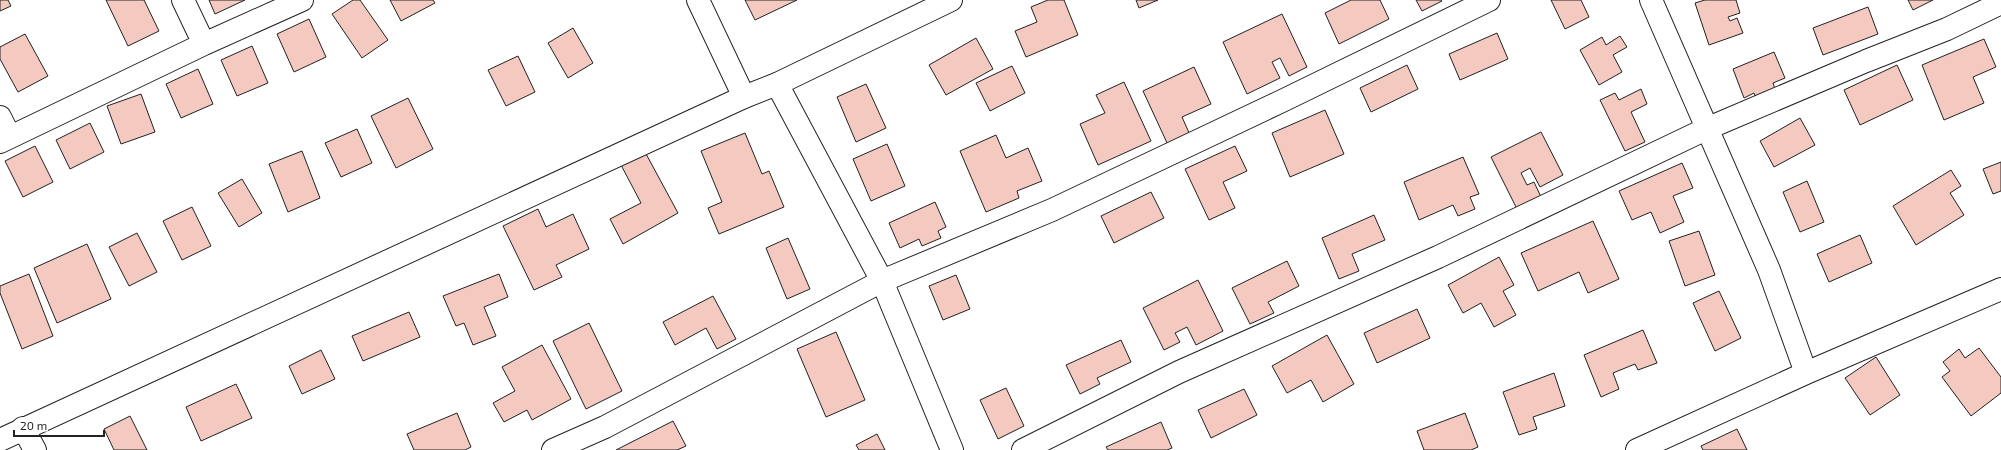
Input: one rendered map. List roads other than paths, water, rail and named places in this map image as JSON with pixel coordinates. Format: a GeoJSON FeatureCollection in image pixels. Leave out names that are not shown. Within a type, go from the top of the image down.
{"type":"FeatureCollection","features":[{"type":"Feature","properties":{"kind":"street"},"geometry":{"type":"LineString","coordinates":[[183,0],[204,44]]}},
{"type":"Feature","properties":{"kind":"street"},"geometry":{"type":"LineString","coordinates":[[0,117],[5,139],[204,44],[302,0]]}},
{"type":"Feature","properties":{"kind":"street"},"geometry":{"type":"LineString","coordinates":[[698,0],[744,97]]}},
{"type":"Feature","properties":{"kind":"street"},"geometry":{"type":"LineString","coordinates":[[0,440],[23,428],[744,97],[777,84],[951,0]]}},
{"type":"Feature","properties":{"kind":"street"},"geometry":{"type":"LineString","coordinates":[[553,450],[605,427],[882,281],[1052,210],[1289,98],[1489,0]]}},
{"type":"Feature","properties":{"kind":"street"},"geometry":{"type":"LineString","coordinates":[[1651,0],[1768,270],[1806,373]]}},
{"type":"Feature","properties":{"kind":"street"},"geometry":{"type":"LineString","coordinates":[[1023,450],[1179,372],[1438,257],[1706,129],[1866,61],[1947,29],[2001,3]]}},
{"type":"Feature","properties":{"kind":"street"},"geometry":{"type":"LineString","coordinates":[[777,84],[882,281],[952,450]]}},
{"type":"Feature","properties":{"kind":"street"},"geometry":{"type":"LineString","coordinates":[[1637,450],[1806,373],[2001,289]]}},
{"type":"Feature","properties":{"kind":"street"},"geometry":{"type":"LineString","coordinates":[[23,428],[35,450]]}}]}
